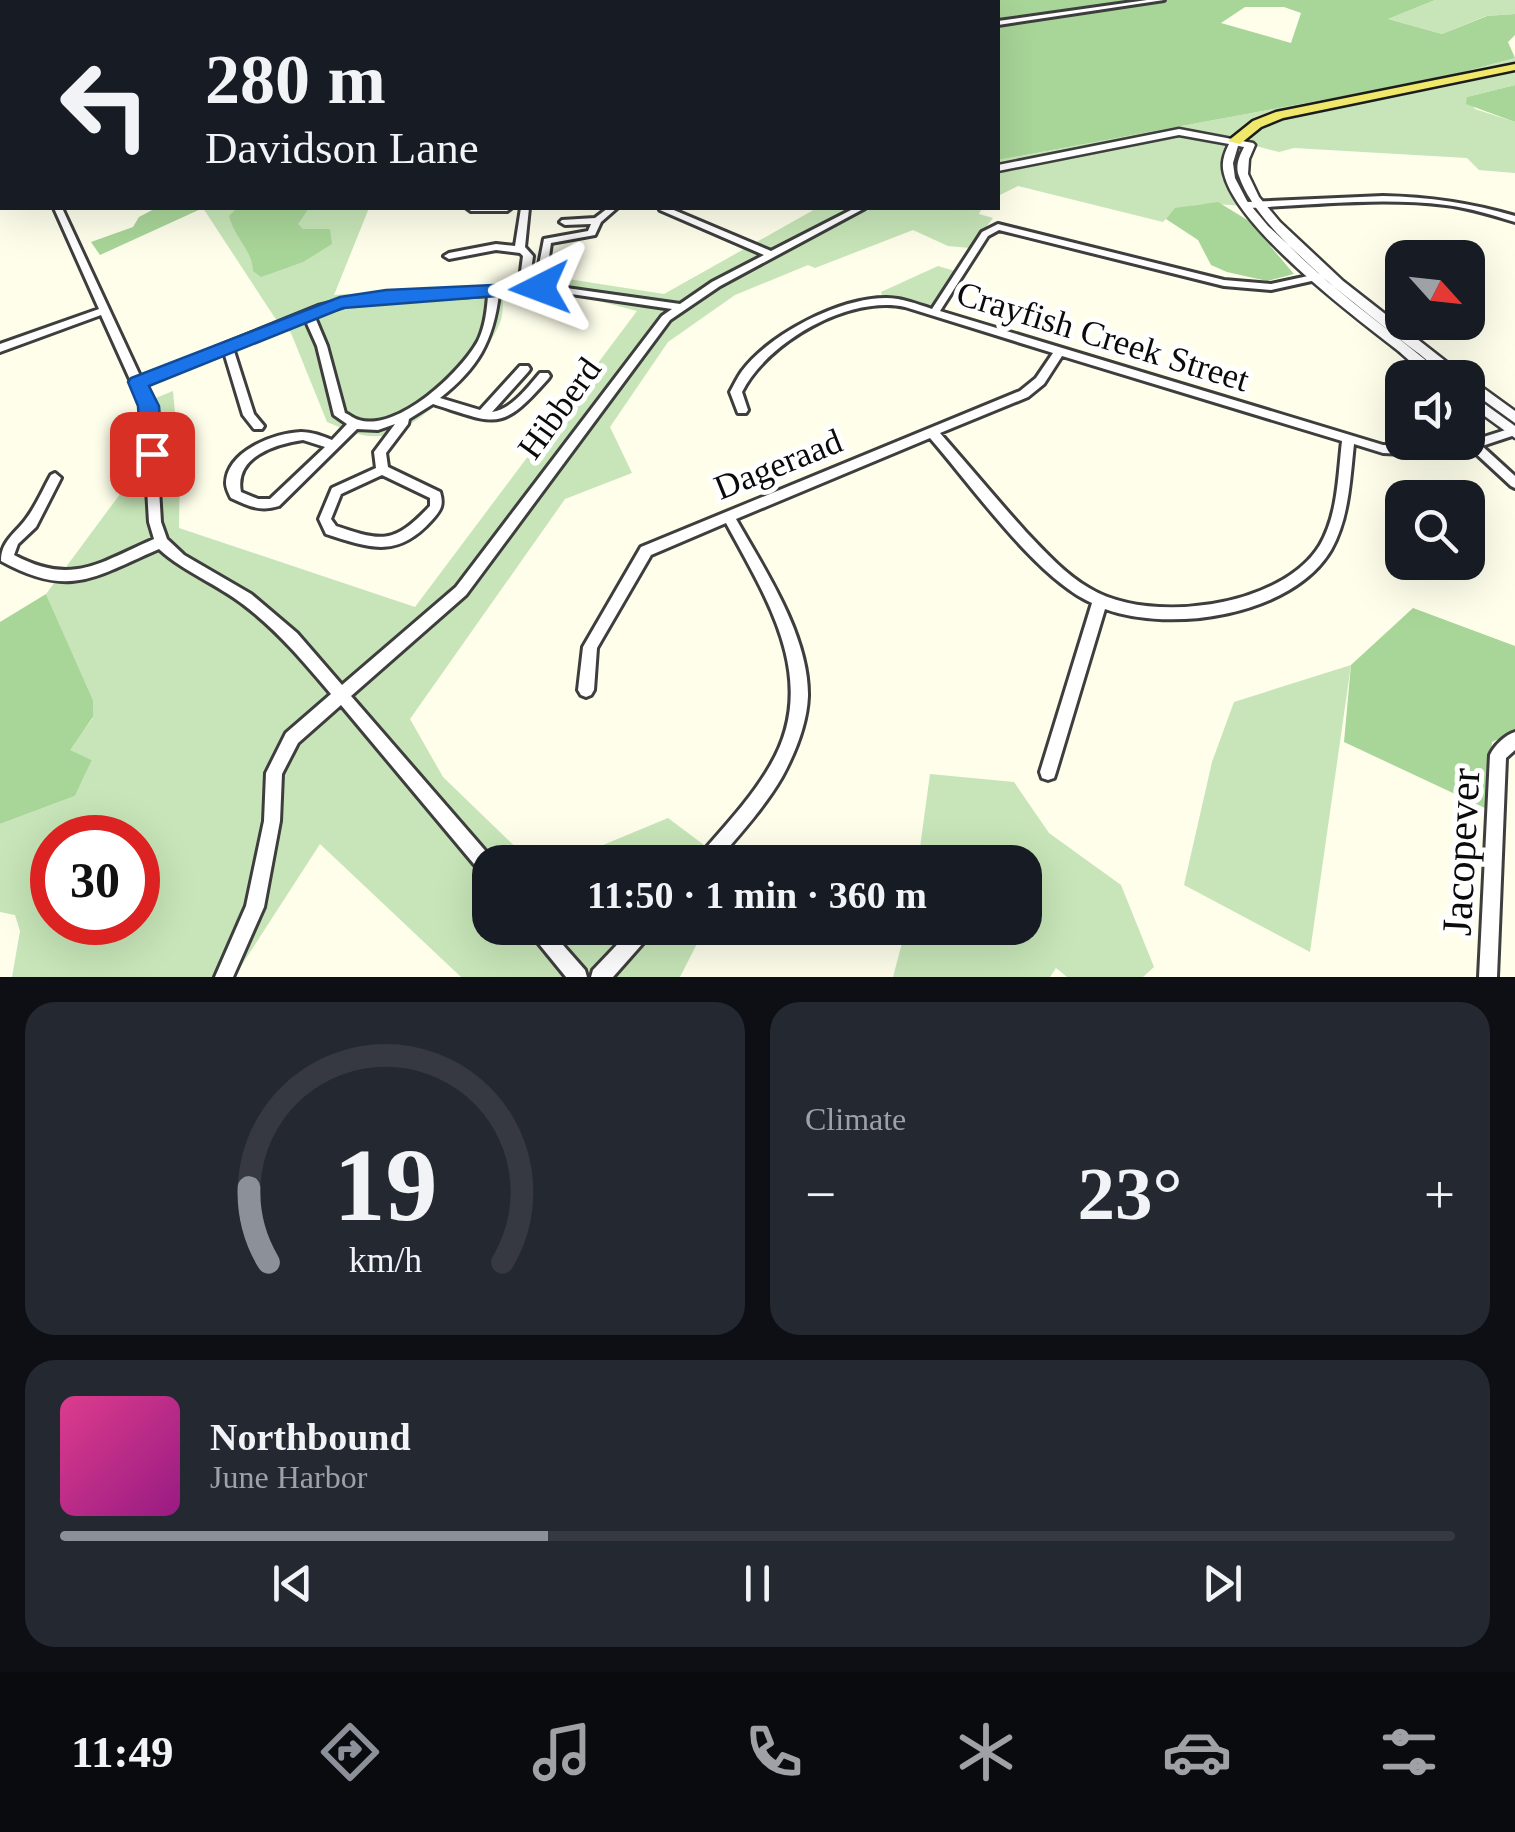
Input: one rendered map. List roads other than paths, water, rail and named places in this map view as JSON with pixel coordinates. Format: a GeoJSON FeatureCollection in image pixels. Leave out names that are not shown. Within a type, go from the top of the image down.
{"type":"FeatureCollection","features":[{"type":"Feature","properties":{"kind":"main road"},"geometry":{"type":"LineString","coordinates":[[1235,141],[1257,124],[1280,115],[1515,67]]}},
{"type":"Feature","properties":{"kind":"main road"},"geometry":{"type":"LineString","coordinates":[[1250,144],[1264,131],[1288,122],[1515,76]]}},
{"type":"Feature","properties":{"kind":"street"},"geometry":{"type":"LineString","coordinates":[[1000,23],[1161,0]]}},
{"type":"Feature","properties":{"kind":"street"},"geometry":{"type":"LineString","coordinates":[[1000,168],[1170,134],[1195,132],[1250,144],[1243,172],[1255,205],[1316,278],[1419,360]]}},
{"type":"Feature","properties":{"kind":"street"},"geometry":{"type":"LineString","coordinates":[[1170,134],[1210,143],[1230,180],[1255,205],[1331,275],[1438,360]]}},
{"type":"Feature","properties":{"kind":"street"},"geometry":{"type":"LineString","coordinates":[[1230,180],[1228,159],[1235,141]]}},
{"type":"Feature","properties":{"kind":"street"},"geometry":{"type":"LineString","coordinates":[[1255,205],[1415,196],[1472,206],[1515,219]]}},
{"type":"Feature","properties":{"kind":"street"},"geometry":{"type":"LineString","coordinates":[[59,210],[150,415],[155,522],[161,542],[179,559],[264,612],[343,692],[472,848]]}},
{"type":"Feature","properties":{"kind":"street"},"geometry":{"type":"LineString","coordinates":[[521,250],[526,210]]}},
{"type":"Feature","properties":{"kind":"street"},"geometry":{"type":"LineString","coordinates":[[540,288],[547,241],[592,233],[596,221],[610,210]]}},
{"type":"Feature","properties":{"kind":"street"},"geometry":{"type":"LineString","coordinates":[[668,210],[770,254]]}},
{"type":"Feature","properties":{"kind":"street","name":"Hibberd"},"geometry":{"type":"LineString","coordinates":[[224,977],[246,933],[265,868],[276,764],[292,738],[461,591],[642,344],[680,307],[770,254],[857,210]]}},
{"type":"Feature","properties":{"kind":"street"},"geometry":{"type":"LineString","coordinates":[[564,222],[596,221]]}},
{"type":"Feature","properties":{"kind":"street","name":"Crayfish Creek Street"},"geometry":{"type":"LineString","coordinates":[[1331,275],[1271,287],[1224,283],[998,227],[986,234],[934,313],[1348,440],[1385,447]]}},
{"type":"Feature","properties":{"kind":"street"},"geometry":{"type":"LineString","coordinates":[[449,256],[496,247],[521,250],[528,256],[524,290]]}},
{"type":"Feature","properties":{"kind":"street"},"geometry":{"type":"LineString","coordinates":[[138,382],[308,314],[371,298],[540,288],[600,292],[680,307]]}},
{"type":"Feature","properties":{"kind":"street"},"geometry":{"type":"LineString","coordinates":[[382,470],[380,452],[406,418],[430,399],[482,343],[494,291]]}},
{"type":"Feature","properties":{"kind":"street"},"geometry":{"type":"LineString","coordinates":[[742,410],[736,392],[740,382],[776,345],[804,327],[878,301],[934,313]]}},
{"type":"Feature","properties":{"kind":"street"},"geometry":{"type":"LineString","coordinates":[[0,348],[102,311]]}},
{"type":"Feature","properties":{"kind":"street"},"geometry":{"type":"LineString","coordinates":[[308,314],[322,346],[340,415],[354,424],[375,427],[406,418]]}},
{"type":"Feature","properties":{"kind":"street"},"geometry":{"type":"LineString","coordinates":[[227,346],[249,416],[258,426]]}},
{"type":"Feature","properties":{"kind":"street","name":"Dageraad"},"geometry":{"type":"LineString","coordinates":[[586,690],[590,647],[642,554],[1024,394],[1040,381],[1059,352]]}},
{"type":"Feature","properties":{"kind":"street"},"geometry":{"type":"LineString","coordinates":[[483,414],[524,370]]}},
{"type":"Feature","properties":{"kind":"street"},"geometry":{"type":"LineString","coordinates":[[430,399],[499,418],[512,414],[544,376]]}},
{"type":"Feature","properties":{"kind":"street"},"geometry":{"type":"LineString","coordinates":[[1485,399],[1514,428]]}},
{"type":"Feature","properties":{"kind":"street"},"geometry":{"type":"LineString","coordinates":[[1485,408],[1514,428]]}},
{"type":"Feature","properties":{"kind":"street"},"geometry":{"type":"LineString","coordinates":[[334,446],[302,436],[253,451],[236,471],[232,481],[235,494],[261,506],[273,504],[334,446],[354,424]]}},
{"type":"Feature","properties":{"kind":"street","name":"Crayfish Creek Street"},"geometry":{"type":"LineString","coordinates":[[1485,441],[1514,428]]}},
{"type":"Feature","properties":{"kind":"street"},"geometry":{"type":"LineString","coordinates":[[934,434],[1063,576],[1100,602],[1122,610],[1164,615],[1248,600],[1291,585],[1319,558],[1337,524],[1348,440]]}},
{"type":"Feature","properties":{"kind":"street"},"geometry":{"type":"LineString","coordinates":[[1485,455],[1515,483]]}},
{"type":"Feature","properties":{"kind":"street"},"geometry":{"type":"LineString","coordinates":[[382,470],[436,495],[436,507],[410,537],[396,544],[382,545],[331,530],[325,519],[336,491],[382,470]]}},
{"type":"Feature","properties":{"kind":"street"},"geometry":{"type":"LineString","coordinates":[[55,478],[32,523],[7,550],[6,558],[30,574],[50,579],[78,576],[161,542]]}},
{"type":"Feature","properties":{"kind":"street"},"geometry":{"type":"LineString","coordinates":[[720,845],[768,790],[788,754],[800,714],[792,638],[728,516]]}},
{"type":"Feature","properties":{"kind":"street"},"geometry":{"type":"LineString","coordinates":[[1048,772],[1100,602]]}},
{"type":"Feature","properties":{"kind":"street","name":"Jacopever"},"geometry":{"type":"LineString","coordinates":[[1488,977],[1498,755],[1515,738]]}},
{"type":"Feature","properties":{"kind":"street"},"geometry":{"type":"LineString","coordinates":[[551,945],[578,977]]}},
{"type":"Feature","properties":{"kind":"street"},"geometry":{"type":"LineString","coordinates":[[600,977],[629,945]]}}]}
